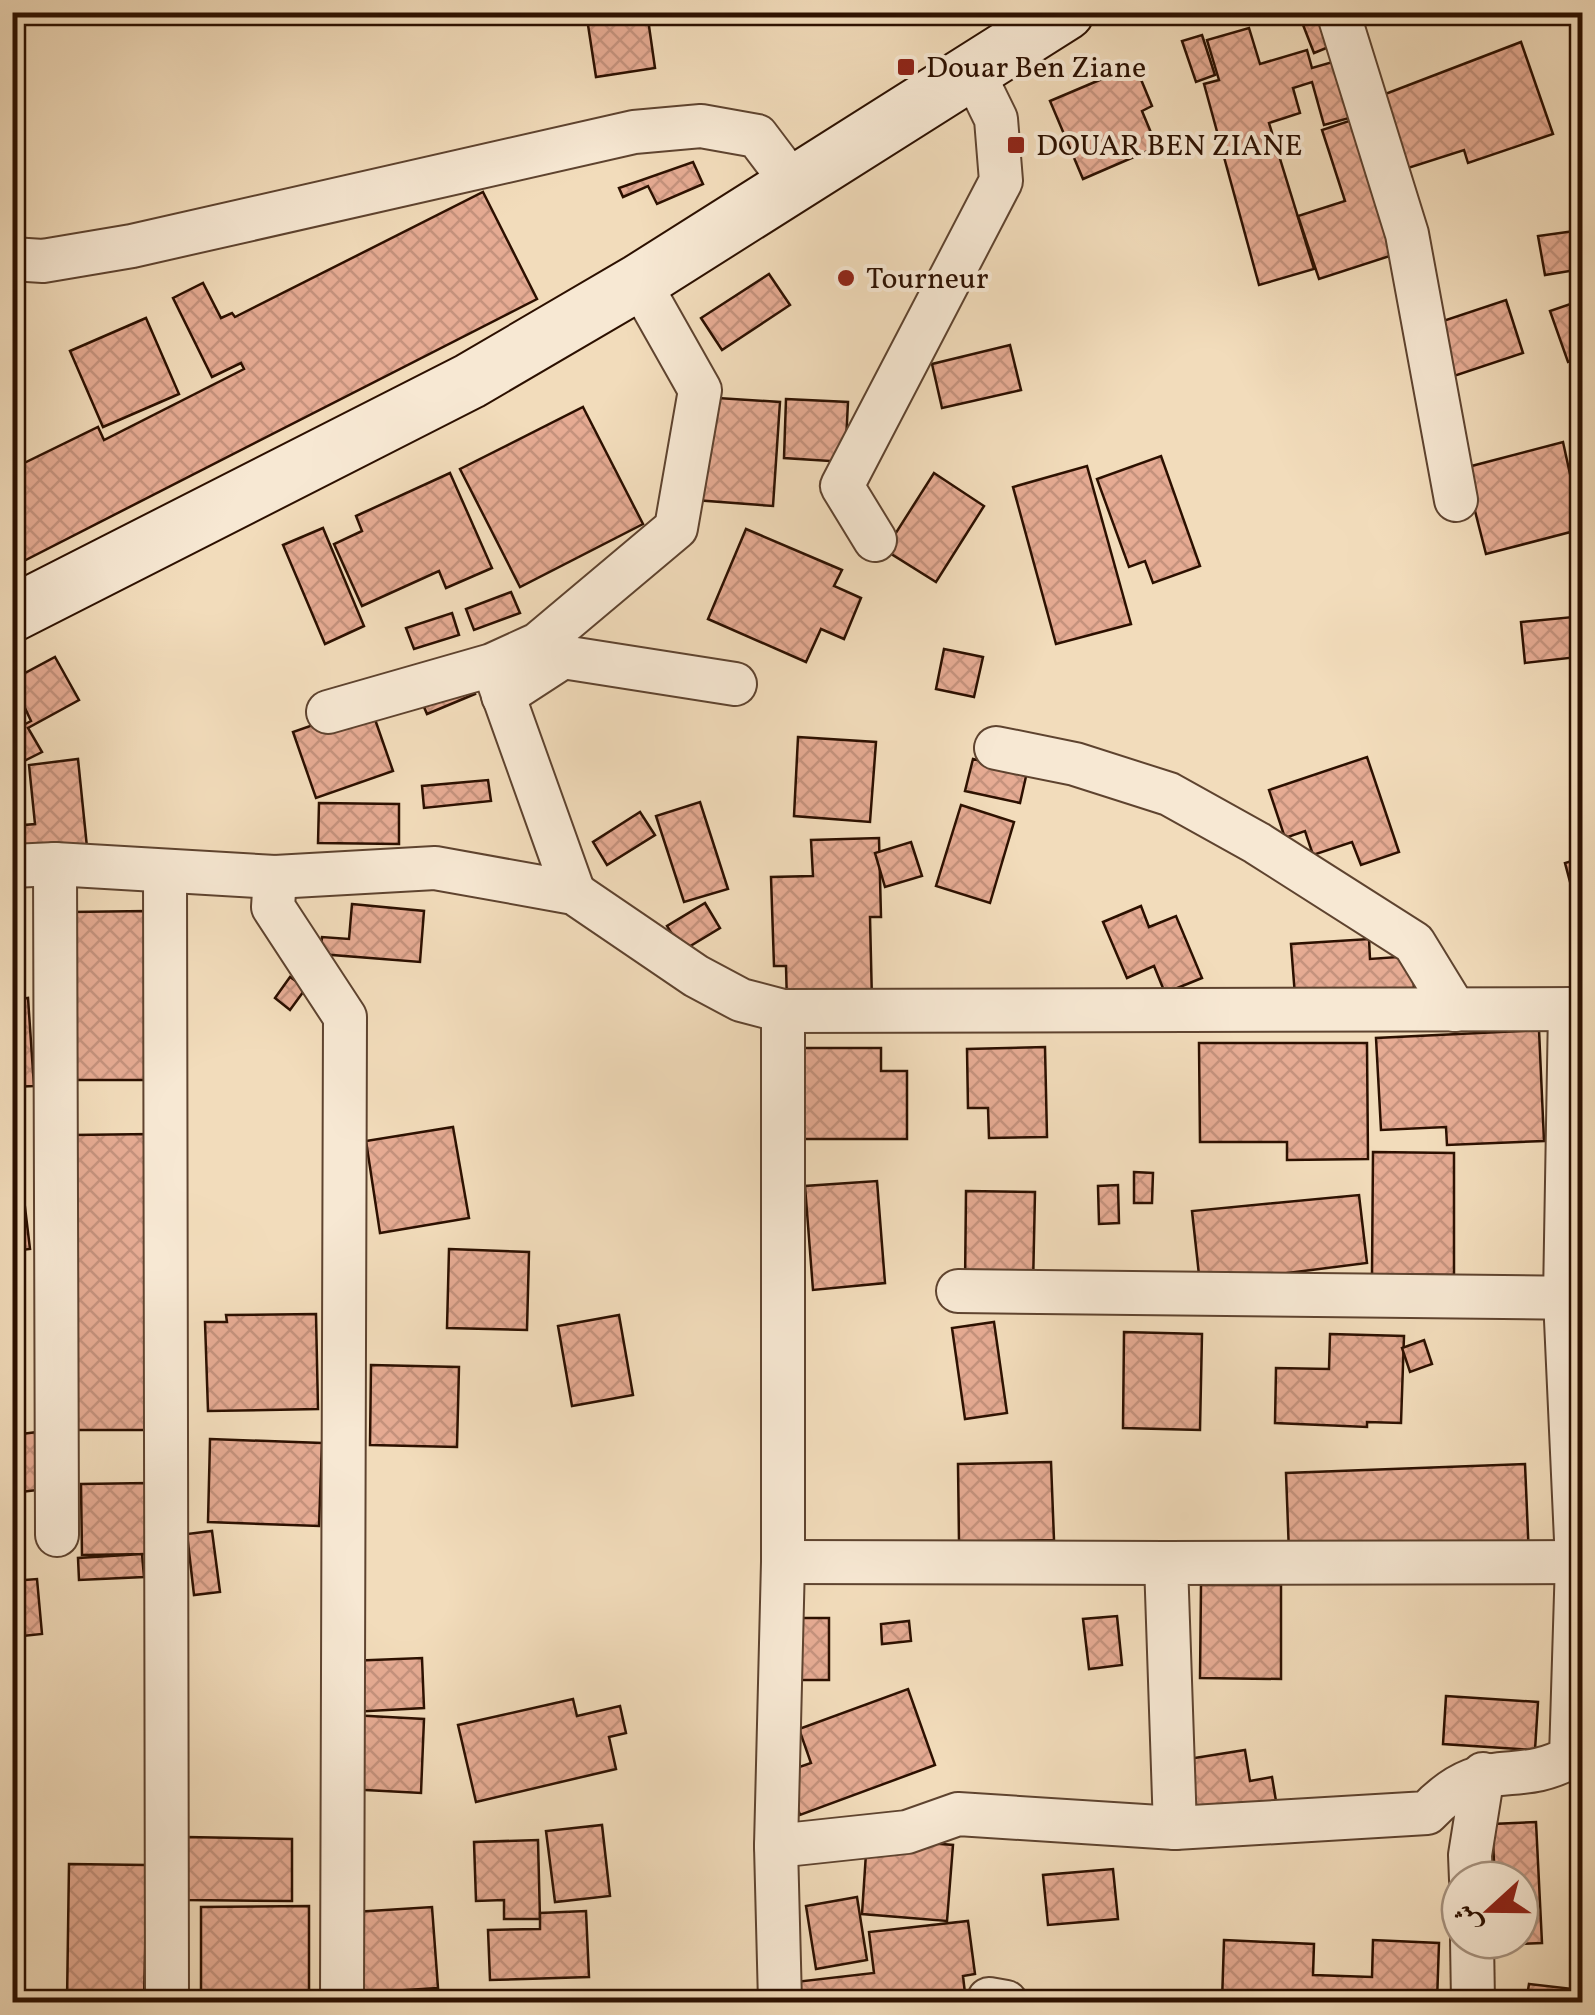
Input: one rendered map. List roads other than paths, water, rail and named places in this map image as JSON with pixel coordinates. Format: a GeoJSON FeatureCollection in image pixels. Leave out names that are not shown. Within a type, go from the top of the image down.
{"type":"FeatureCollection","features":[{"type":"Feature","properties":{"kind":"main road"},"geometry":{"type":"LineString","coordinates":[[12,614],[470,382],[639,282],[1066,12]]}},
{"type":"Feature","properties":{"kind":"street"},"geometry":{"type":"LineString","coordinates":[[1338,12],[1407,234],[1456,500]]}},
{"type":"Feature","properties":{"kind":"street"},"geometry":{"type":"LineString","coordinates":[[876,540],[842,486],[1000,182],[996,119],[973,72]]}},
{"type":"Feature","properties":{"kind":"street"},"geometry":{"type":"LineString","coordinates":[[12,259],[43,261],[132,246],[634,132],[700,126],[757,136],[794,185]]}},
{"type":"Feature","properties":{"kind":"street"},"geometry":{"type":"LineString","coordinates":[[498,681],[676,528],[700,390],[639,282]]}},
{"type":"Feature","properties":{"kind":"street"},"geometry":{"type":"LineString","coordinates":[[328,712],[498,681],[563,657],[735,684]]}},
{"type":"Feature","properties":{"kind":"street"},"geometry":{"type":"LineString","coordinates":[[498,681],[574,892]]}},
{"type":"Feature","properties":{"kind":"street"},"geometry":{"type":"LineString","coordinates":[[996,748],[1076,764],[1169,794],[1257,843],[1414,944],[1456,1010]]}},
{"type":"Feature","properties":{"kind":"street"},"geometry":{"type":"LineString","coordinates":[[12,866],[55,864],[276,877],[435,868],[574,892],[696,976],[741,1000],[783,1011],[1576,1009],[1574,1298],[1580,1562],[1571,1757],[1554,1766],[1483,1774],[1452,1786],[1426,1813],[1175,1828],[958,1814],[907,1832],[776,1846]]}},
{"type":"Feature","properties":{"kind":"street"},"geometry":{"type":"LineString","coordinates":[[55,864],[56,1535]]}},
{"type":"Feature","properties":{"kind":"street"},"geometry":{"type":"LineString","coordinates":[[165,870],[167,2002]]}},
{"type":"Feature","properties":{"kind":"street"},"geometry":{"type":"LineString","coordinates":[[276,877],[273,907],[346,1018],[342,2002]]}},
{"type":"Feature","properties":{"kind":"street"},"geometry":{"type":"LineString","coordinates":[[780,2002],[776,1846],[784,1562],[783,1011]]}},
{"type":"Feature","properties":{"kind":"street"},"geometry":{"type":"LineString","coordinates":[[958,1291],[1574,1298]]}},
{"type":"Feature","properties":{"kind":"street"},"geometry":{"type":"LineString","coordinates":[[784,1562],[1580,1562]]}},
{"type":"Feature","properties":{"kind":"street"},"geometry":{"type":"LineString","coordinates":[[1166,1563],[1175,1828]]}},
{"type":"Feature","properties":{"kind":"street"},"geometry":{"type":"LineString","coordinates":[[1470,1860],[1483,1774]]}},
{"type":"Feature","properties":{"kind":"street"},"geometry":{"type":"LineString","coordinates":[[1473,1960],[1474,2002]]}},
{"type":"Feature","properties":{"kind":"street"},"geometry":{"type":"LineString","coordinates":[[988,2002],[1006,2002]]}},
{"type":"Feature","properties":{"kind":"place","name":"Douar Ben Ziane"},"geometry":{"type":"Point","coordinates":[906,67]}},
{"type":"Feature","properties":{"kind":"place","name":"DOUAR BEN ZIANE"},"geometry":{"type":"Point","coordinates":[1016,145]}},
{"type":"Feature","properties":{"kind":"place","name":"Tourneur"},"geometry":{"type":"Point","coordinates":[846,278]}}]}
